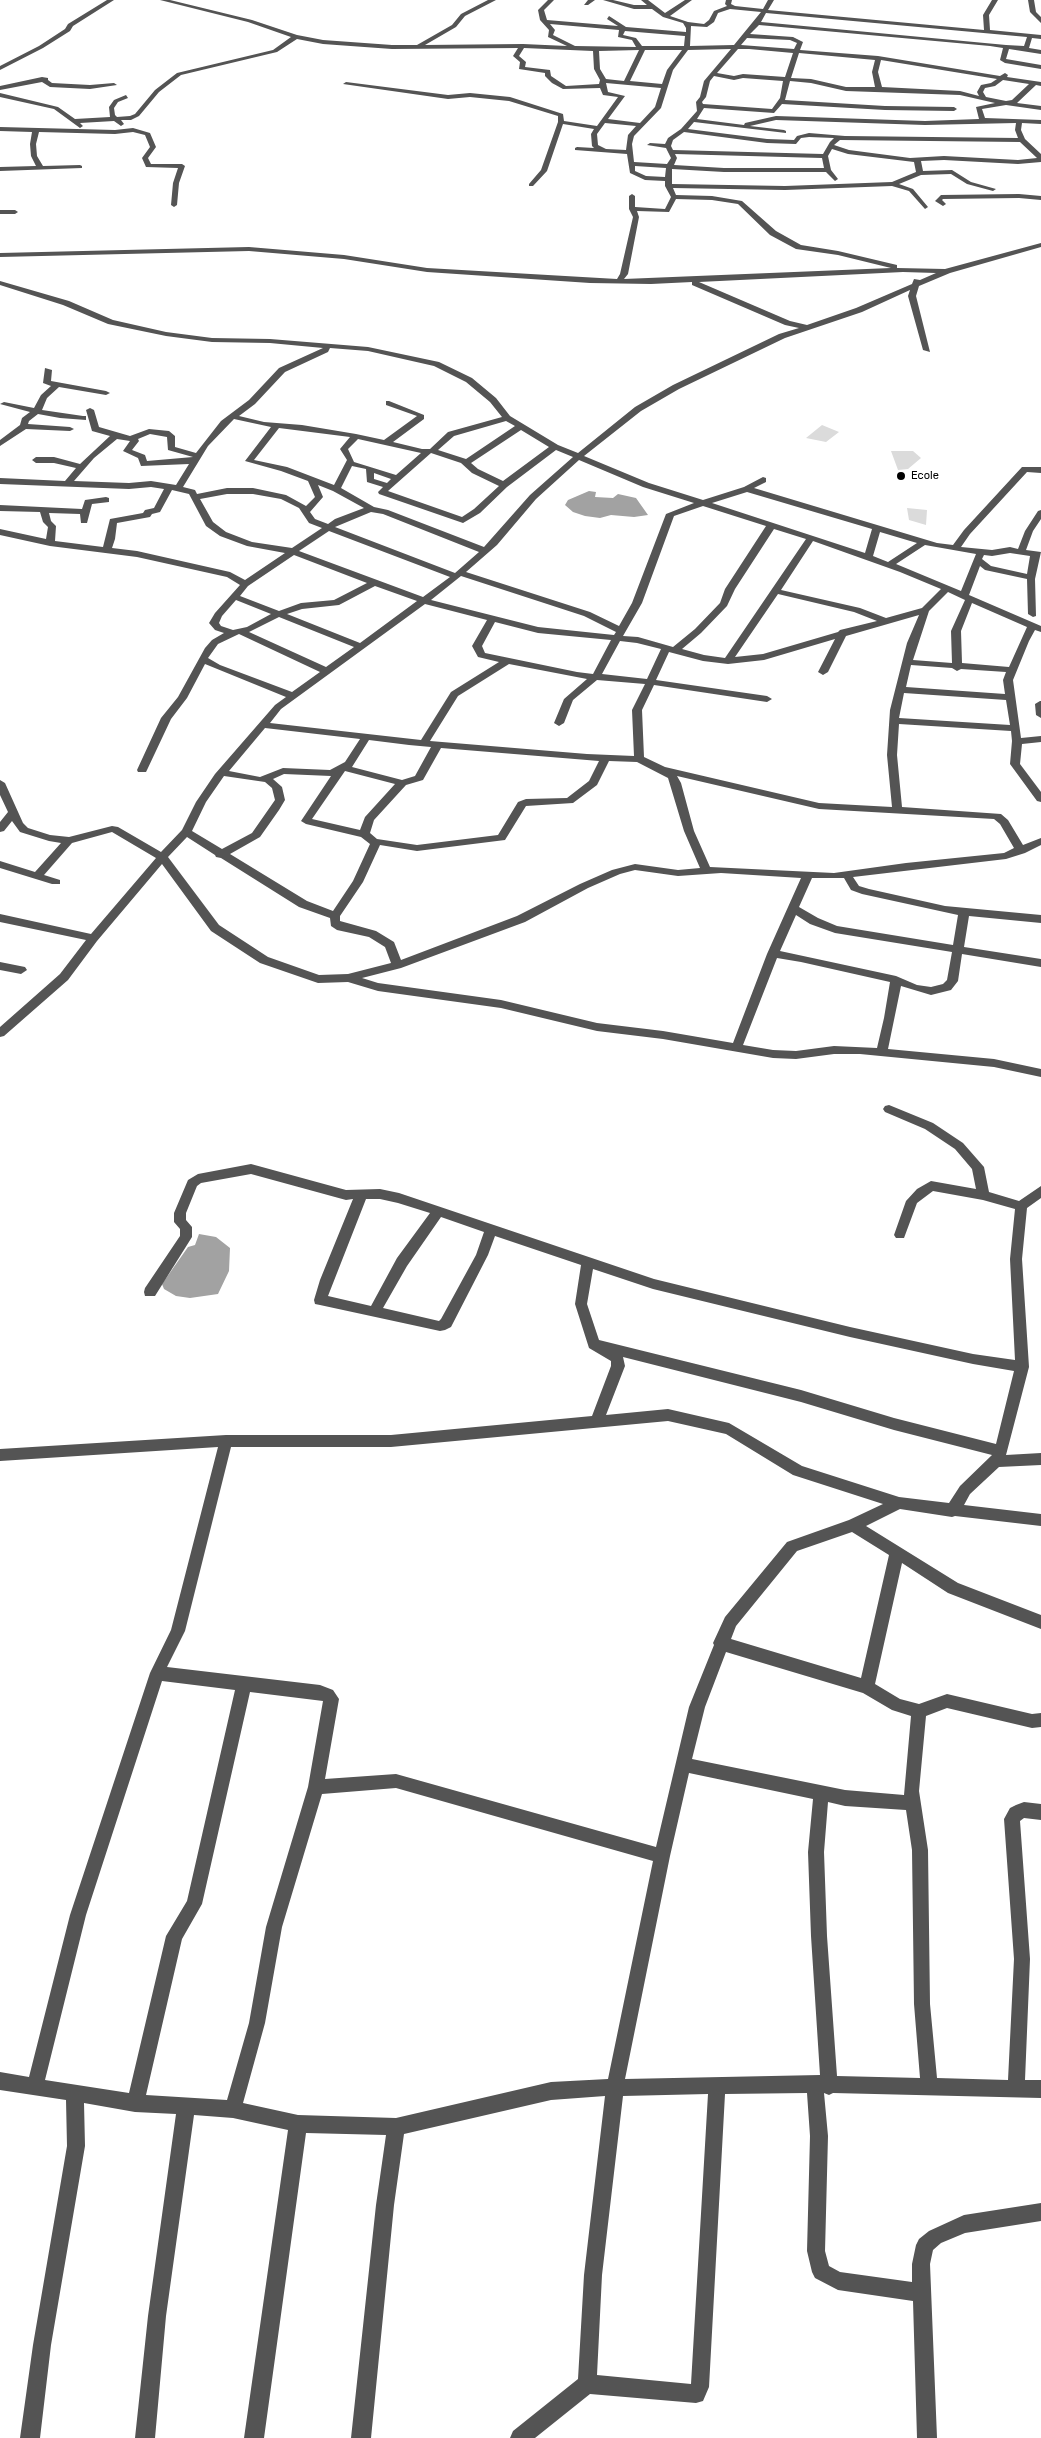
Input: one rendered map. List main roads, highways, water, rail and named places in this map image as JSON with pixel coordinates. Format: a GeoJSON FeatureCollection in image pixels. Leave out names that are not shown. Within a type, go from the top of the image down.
{"type":"FeatureCollection","features":[{"type":"Feature","properties":{"kind":"place","name":"Ecole"},"geometry":{"type":"Point","coordinates":[901,476]}}]}
